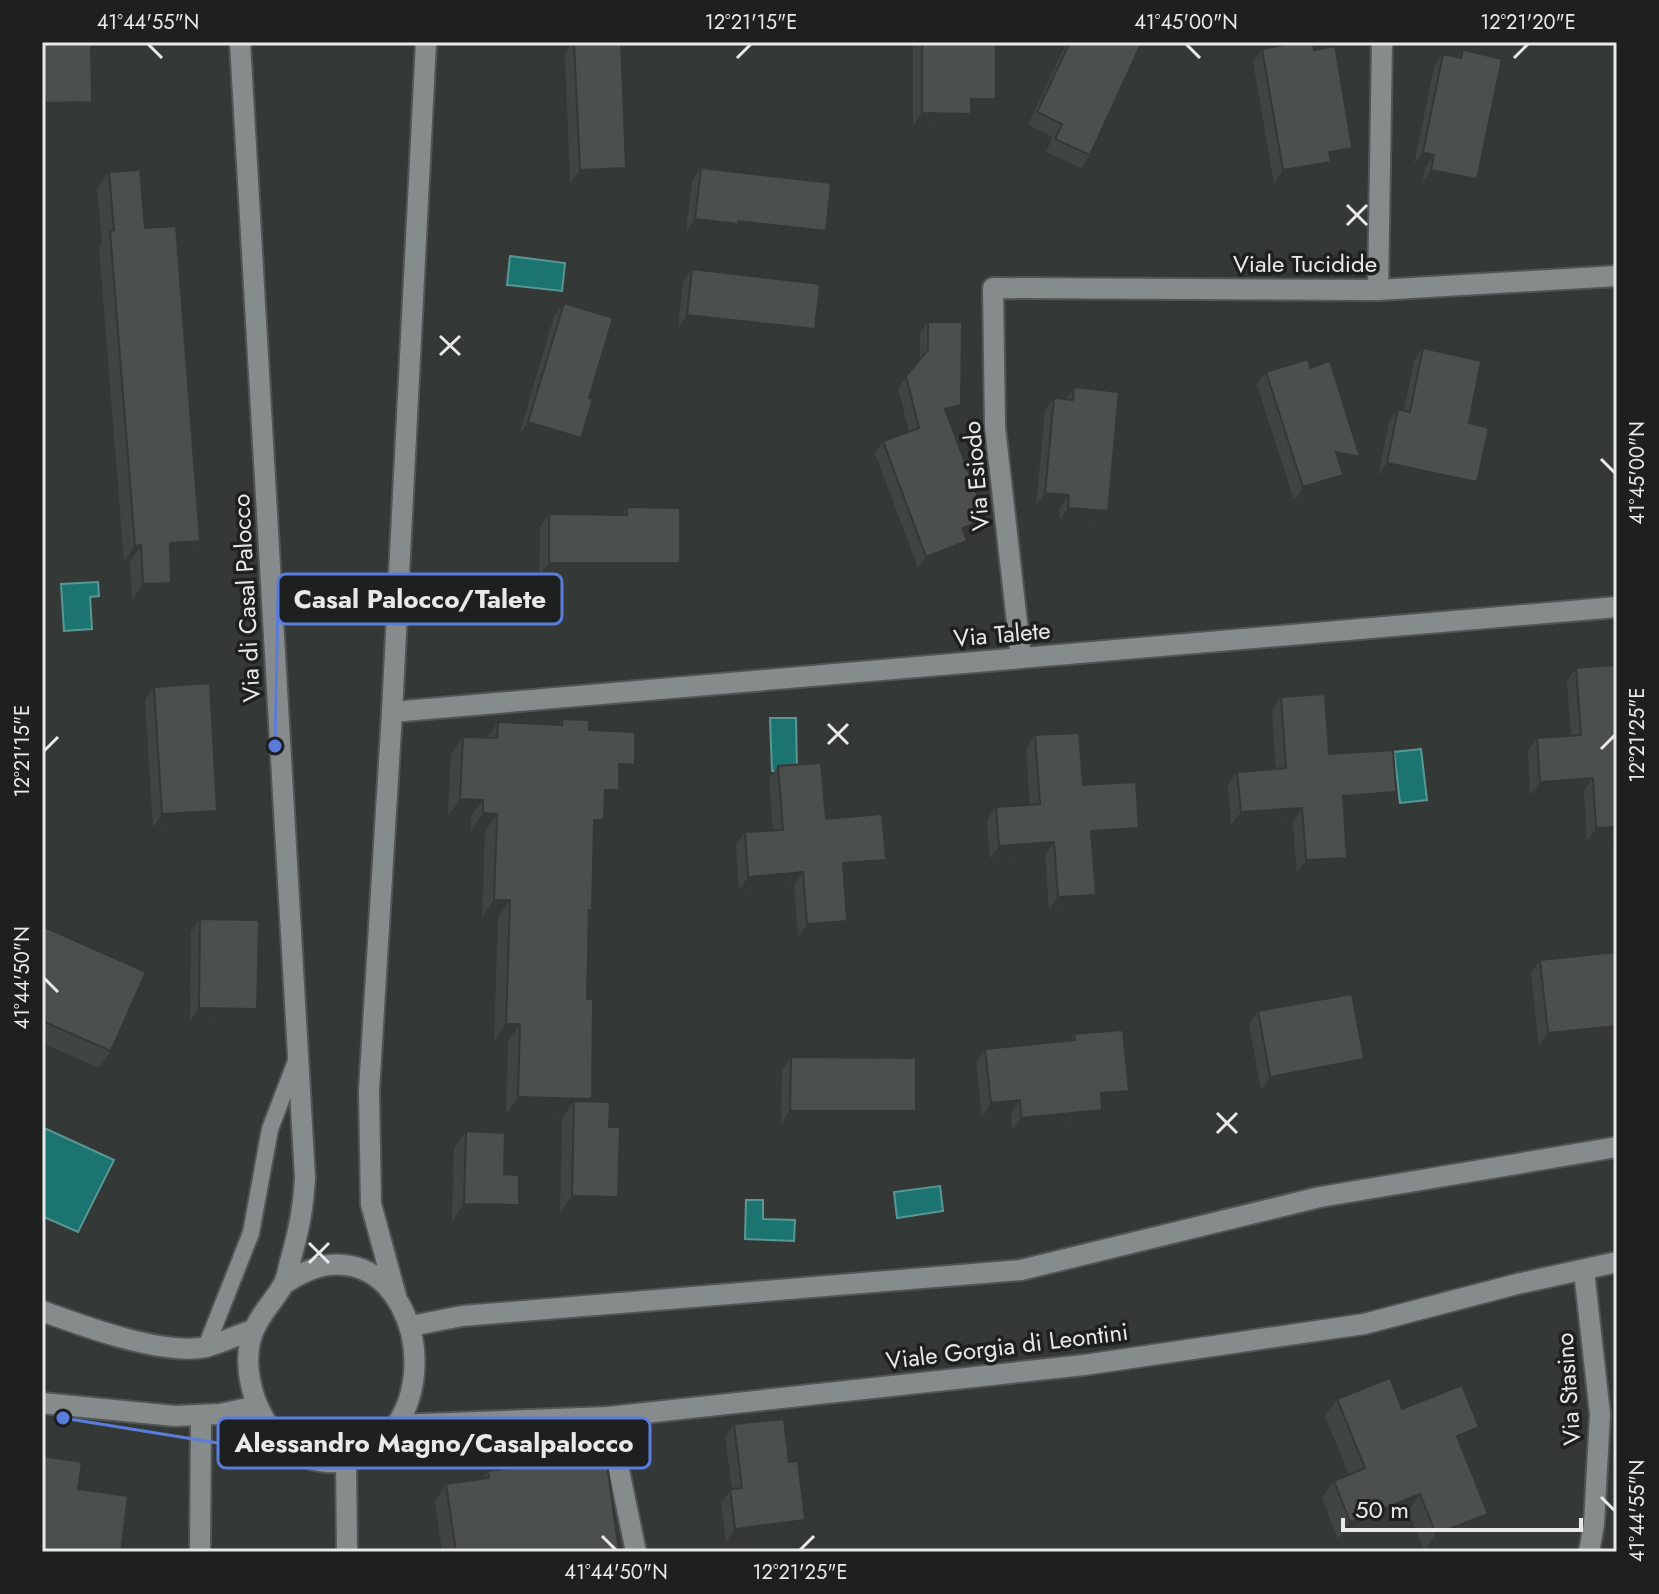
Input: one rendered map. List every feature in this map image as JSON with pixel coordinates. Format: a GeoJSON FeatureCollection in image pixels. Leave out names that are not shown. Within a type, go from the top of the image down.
{"type":"FeatureCollection","features":[{"type":"Feature","properties":{"kind":"street","name":"Via di Casal Palocco"},"geometry":{"type":"LineString","coordinates":[[240,42],[305,1178],[302,1220],[284,1284],[253,1330]]}},
{"type":"Feature","properties":{"kind":"street"},"geometry":{"type":"LineString","coordinates":[[42,1311],[154,1345],[179,1348],[206,1347],[253,1330],[247,1369],[257,1406],[277,1435],[298,1454],[320,1461],[346,1462],[377,1447],[396,1425],[407,1399],[413,1374],[411,1326],[396,1296],[371,1204],[369,1091],[392,712],[426,42]]}},
{"type":"Feature","properties":{"kind":"street"},"geometry":{"type":"LineString","coordinates":[[1378,290],[1382,42]]}},
{"type":"Feature","properties":{"kind":"street","name":"Viale Tucidide"},"geometry":{"type":"LineString","coordinates":[[993,288],[1378,290],[1617,276]]}},
{"type":"Feature","properties":{"kind":"street","name":"Via Esiodo"},"geometry":{"type":"LineString","coordinates":[[993,288],[995,427],[1021,658]]}},
{"type":"Feature","properties":{"kind":"street","name":"Via Talete"},"geometry":{"type":"LineString","coordinates":[[392,712],[1617,607]]}},
{"type":"Feature","properties":{"kind":"street"},"geometry":{"type":"LineString","coordinates":[[411,1326],[462,1316],[1021,1270],[1320,1197],[1617,1147]]}},
{"type":"Feature","properties":{"kind":"street","name":"Viale Gorgia di Leontini"},"geometry":{"type":"LineString","coordinates":[[396,1425],[608,1417],[1084,1365],[1349,1327],[1617,1262]]}},
{"type":"Feature","properties":{"kind":"street"},"geometry":{"type":"LineString","coordinates":[[284,1284],[314,1267],[348,1265],[374,1275],[396,1296]]}},
{"type":"Feature","properties":{"kind":"street","name":"Via Stasino"},"geometry":{"type":"LineString","coordinates":[[1584,1271],[1600,1414],[1594,1524],[1589,1552]]}},
{"type":"Feature","properties":{"kind":"street"},"geometry":{"type":"LineString","coordinates":[[42,1403],[133,1413],[201,1416],[257,1406]]}},
{"type":"Feature","properties":{"kind":"street"},"geometry":{"type":"LineString","coordinates":[[200,1552],[201,1416]]}},
{"type":"Feature","properties":{"kind":"street"},"geometry":{"type":"LineString","coordinates":[[608,1417],[636,1552]]}},
{"type":"Feature","properties":{"kind":"street"},"geometry":{"type":"LineString","coordinates":[[346,1462],[347,1552]]}},
{"type":"Feature","properties":{"kind":"lane"},"geometry":{"type":"LineString","coordinates":[[206,1347],[251,1233],[270,1129],[298,1055]]}},
{"type":"Feature","properties":{"kind":"water"},"geometry":{"type":"Polygon","coordinates":[[[510,256],[565,263],[562,291],[507,285],[510,256]]]}},
{"type":"Feature","properties":{"kind":"water"},"geometry":{"type":"Polygon","coordinates":[[[98,582],[99,596],[90,597],[92,629],[64,631],[61,584],[98,582]]]}},
{"type":"Feature","properties":{"kind":"water"},"geometry":{"type":"Polygon","coordinates":[[[770,718],[796,718],[797,770],[772,771],[770,718]]]}},
{"type":"Feature","properties":{"kind":"water"},"geometry":{"type":"Polygon","coordinates":[[[1421,749],[1427,800],[1400,803],[1394,752],[1421,749]]]}},
{"type":"Feature","properties":{"kind":"water"},"geometry":{"type":"Polygon","coordinates":[[[42,1127],[114,1160],[78,1232],[42,1216],[42,1127]]]}},
{"type":"Feature","properties":{"kind":"water"},"geometry":{"type":"Polygon","coordinates":[[[940,1186],[943,1211],[897,1218],[894,1192],[940,1186]]]}},
{"type":"Feature","properties":{"kind":"water"},"geometry":{"type":"Polygon","coordinates":[[[746,1200],[763,1200],[763,1219],[795,1220],[794,1241],[745,1239],[746,1200]]]}},
{"type":"Feature","properties":{"kind":"building"},"geometry":{"type":"Polygon","coordinates":[[[42,42],[91,42],[92,102],[42,103],[42,42]]]}},
{"type":"Feature","properties":{"kind":"building"},"geometry":{"type":"Polygon","coordinates":[[[574,42],[621,42],[626,168],[580,170],[574,42]]]}},
{"type":"Feature","properties":{"kind":"building"},"geometry":{"type":"Polygon","coordinates":[[[922,42],[996,42],[996,99],[971,99],[971,114],[922,113],[922,42]]]}},
{"type":"Feature","properties":{"kind":"building"},"geometry":{"type":"Polygon","coordinates":[[[1070,42],[1142,42],[1090,155],[1055,139],[1062,124],[1037,112],[1070,42]]]}},
{"type":"Feature","properties":{"kind":"building"},"geometry":{"type":"Polygon","coordinates":[[[1313,42],[1314,50],[1335,46],[1352,148],[1329,152],[1331,162],[1283,170],[1262,49],[1313,42]]]}},
{"type":"Feature","properties":{"kind":"building"},"geometry":{"type":"Polygon","coordinates":[[[1463,50],[1502,59],[1477,179],[1431,170],[1434,155],[1423,152],[1443,54],[1461,58],[1463,50]]]}},
{"type":"Feature","properties":{"kind":"building"},"geometry":{"type":"Polygon","coordinates":[[[701,168],[831,183],[826,231],[695,219],[701,168]]]}},
{"type":"Feature","properties":{"kind":"building"},"geometry":{"type":"Polygon","coordinates":[[[140,170],[145,228],[176,226],[200,541],[170,543],[171,583],[143,584],[141,545],[135,546],[110,231],[114,230],[109,172],[140,170]]]}},
{"type":"Feature","properties":{"kind":"building"},"geometry":{"type":"Polygon","coordinates":[[[692,269],[820,284],[815,329],[687,315],[692,269]]]}},
{"type":"Feature","properties":{"kind":"building"},"geometry":{"type":"Polygon","coordinates":[[[564,303],[613,318],[589,398],[593,399],[581,438],[528,422],[564,303]]]}},
{"type":"Feature","properties":{"kind":"building"},"geometry":{"type":"Polygon","coordinates":[[[928,322],[962,322],[961,405],[945,409],[986,519],[962,528],[967,541],[926,557],[883,441],[919,428],[906,376],[928,350],[928,322]]]}},
{"type":"Feature","properties":{"kind":"building"},"geometry":{"type":"Polygon","coordinates":[[[1423,348],[1481,361],[1469,423],[1489,428],[1477,482],[1387,463],[1398,409],[1410,412],[1423,348]]]}},
{"type":"Feature","properties":{"kind":"building"},"geometry":{"type":"Polygon","coordinates":[[[1308,359],[1310,368],[1330,361],[1360,457],[1336,452],[1343,475],[1303,487],[1266,372],[1308,359]]]}},
{"type":"Feature","properties":{"kind":"building"},"geometry":{"type":"Polygon","coordinates":[[[1074,387],[1119,392],[1108,511],[1068,508],[1069,495],[1045,493],[1054,398],[1073,400],[1074,387]]]}},
{"type":"Feature","properties":{"kind":"building"},"geometry":{"type":"Polygon","coordinates":[[[627,507],[680,508],[680,563],[549,563],[549,514],[627,515],[627,507]]]}},
{"type":"Feature","properties":{"kind":"building"},"geometry":{"type":"Polygon","coordinates":[[[1615,665],[1617,827],[1596,828],[1593,778],[1540,782],[1537,738],[1581,735],[1576,668],[1615,665]]]}},
{"type":"Feature","properties":{"kind":"building"},"geometry":{"type":"Polygon","coordinates":[[[210,683],[217,811],[162,814],[154,687],[210,683]]]}},
{"type":"Feature","properties":{"kind":"building"},"geometry":{"type":"Polygon","coordinates":[[[1325,694],[1329,754],[1393,750],[1396,792],[1343,796],[1347,858],[1306,860],[1302,808],[1241,812],[1237,772],[1286,768],[1281,697],[1325,694]]]}},
{"type":"Feature","properties":{"kind":"building"},"geometry":{"type":"Polygon","coordinates":[[[562,719],[589,720],[589,730],[635,732],[635,765],[619,764],[619,790],[605,790],[604,820],[594,820],[587,999],[593,999],[592,1099],[518,1097],[520,1024],[506,1024],[510,900],[494,900],[497,814],[483,813],[483,800],[460,799],[463,737],[497,738],[498,722],[562,725],[562,719]]]}},
{"type":"Feature","properties":{"kind":"building"},"geometry":{"type":"Polygon","coordinates":[[[1079,733],[1083,785],[1136,782],[1139,828],[1091,831],[1096,895],[1058,897],[1054,842],[999,846],[996,807],[1040,804],[1035,735],[1079,733]]]}},
{"type":"Feature","properties":{"kind":"building"},"geometry":{"type":"Polygon","coordinates":[[[821,763],[826,819],[882,814],[886,860],[843,863],[847,921],[807,924],[803,872],[748,877],[745,832],[783,830],[778,766],[821,763]]]}},
{"type":"Feature","properties":{"kind":"building"},"geometry":{"type":"Polygon","coordinates":[[[200,919],[259,920],[257,1009],[199,1008],[200,919]]]}},
{"type":"Feature","properties":{"kind":"building"},"geometry":{"type":"Polygon","coordinates":[[[42,926],[146,972],[111,1051],[42,1021],[42,926]]]}},
{"type":"Feature","properties":{"kind":"building"},"geometry":{"type":"Polygon","coordinates":[[[1617,952],[1617,1026],[1548,1033],[1540,960],[1617,952]]]}},
{"type":"Feature","properties":{"kind":"building"},"geometry":{"type":"Polygon","coordinates":[[[1352,994],[1364,1059],[1270,1077],[1258,1011],[1352,994]]]}},
{"type":"Feature","properties":{"kind":"building"},"geometry":{"type":"Polygon","coordinates":[[[1123,1030],[1129,1091],[1101,1093],[1102,1110],[1021,1118],[1020,1100],[991,1103],[985,1049],[1075,1040],[1074,1034],[1123,1030]]]}},
{"type":"Feature","properties":{"kind":"building"},"geometry":{"type":"Polygon","coordinates":[[[791,1057],[916,1058],[916,1111],[790,1111],[791,1057]]]}},
{"type":"Feature","properties":{"kind":"building"},"geometry":{"type":"Polygon","coordinates":[[[574,1101],[610,1102],[609,1127],[620,1127],[618,1197],[572,1196],[574,1101]]]}},
{"type":"Feature","properties":{"kind":"building"},"geometry":{"type":"Polygon","coordinates":[[[466,1131],[505,1133],[504,1174],[519,1175],[519,1205],[464,1204],[466,1131]]]}},
{"type":"Feature","properties":{"kind":"building"},"geometry":{"type":"Polygon","coordinates":[[[1390,1378],[1402,1409],[1462,1385],[1479,1427],[1457,1436],[1488,1514],[1436,1534],[1420,1494],[1350,1522],[1334,1481],[1365,1468],[1337,1399],[1390,1378]]]}},
{"type":"Feature","properties":{"kind":"building"},"geometry":{"type":"Polygon","coordinates":[[[784,1419],[789,1462],[798,1461],[805,1520],[735,1529],[730,1489],[742,1488],[734,1424],[784,1419]]]}},
{"type":"Feature","properties":{"kind":"building"},"geometry":{"type":"Polygon","coordinates":[[[42,1456],[82,1462],[78,1489],[128,1496],[121,1552],[42,1552],[42,1456]]]}},
{"type":"Feature","properties":{"kind":"building"},"geometry":{"type":"Polygon","coordinates":[[[606,1456],[619,1552],[456,1552],[446,1484],[489,1478],[488,1471],[606,1456]]]}},
{"type":"Feature","properties":{"kind":"place","name":"Casal Palocco/Talete"},"geometry":{"type":"Point","coordinates":[275,746]}},
{"type":"Feature","properties":{"kind":"place","name":"Alessandro Magno/Casalpalocco"},"geometry":{"type":"Point","coordinates":[63,1418]}}]}
